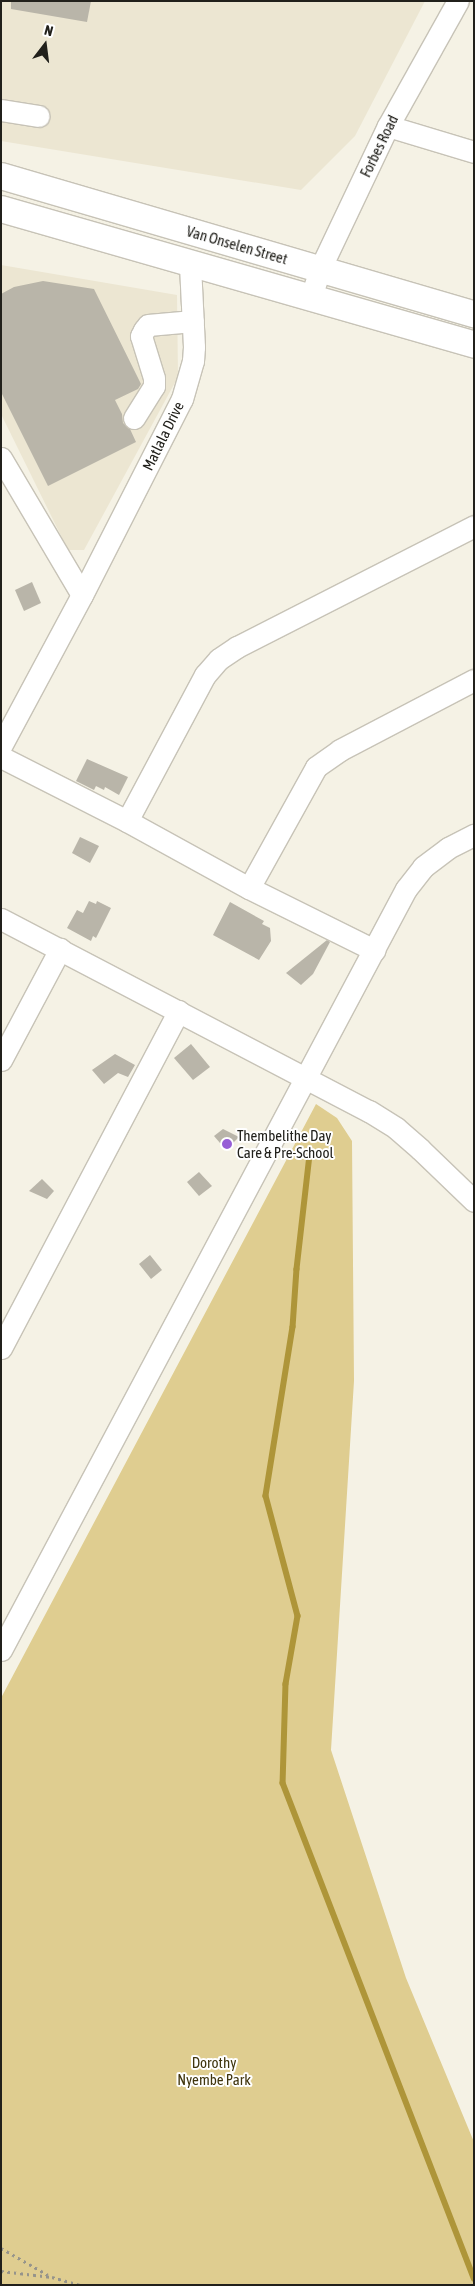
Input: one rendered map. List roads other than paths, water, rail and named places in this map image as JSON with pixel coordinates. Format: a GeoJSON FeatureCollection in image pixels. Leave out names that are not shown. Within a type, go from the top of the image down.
{"type":"FeatureCollection","features":[{"type":"Feature","properties":{"kind":"main road","name":"Van Onselen Street"},"geometry":{"type":"LineString","coordinates":[[1,176],[474,314]]}},
{"type":"Feature","properties":{"kind":"main road","name":"Van Onselen Street"},"geometry":{"type":"LineString","coordinates":[[1,209],[474,345]]}},
{"type":"Feature","properties":{"kind":"street","name":"Forbes Road"},"geometry":{"type":"LineString","coordinates":[[311,297],[320,269],[388,126],[463,4]]}},
{"type":"Feature","properties":{"kind":"street"},"geometry":{"type":"LineString","coordinates":[[1,110],[38,116]]}},
{"type":"Feature","properties":{"kind":"street"},"geometry":{"type":"LineString","coordinates":[[388,126],[474,152]]}},
{"type":"Feature","properties":{"kind":"street"},"geometry":{"type":"LineString","coordinates":[[1,198],[32,208],[96,237]]}},
{"type":"Feature","properties":{"kind":"street","name":"Matlala Drive"},"geometry":{"type":"LineString","coordinates":[[1,746],[82,595],[182,399],[193,361],[190,264]]}},
{"type":"Feature","properties":{"kind":"street"},"geometry":{"type":"LineString","coordinates":[[134,418],[154,386],[154,378],[141,336],[144,330],[148,325],[193,321]]}},
{"type":"Feature","properties":{"kind":"street"},"geometry":{"type":"LineString","coordinates":[[2,461],[82,595]]}},
{"type":"Feature","properties":{"kind":"street"},"geometry":{"type":"LineString","coordinates":[[127,821],[205,675],[219,659],[237,646],[474,526]]}},
{"type":"Feature","properties":{"kind":"street"},"geometry":{"type":"LineString","coordinates":[[249,888],[302,789],[320,763],[340,750],[474,680]]}},
{"type":"Feature","properties":{"kind":"street"},"geometry":{"type":"LineString","coordinates":[[1,757],[127,821],[249,888],[374,950]]}},
{"type":"Feature","properties":{"kind":"street"},"geometry":{"type":"LineString","coordinates":[[1,1650],[406,889],[423,867],[448,848],[474,835]]}},
{"type":"Feature","properties":{"kind":"street"},"geometry":{"type":"LineString","coordinates":[[1,919],[304,1079],[370,1111],[396,1128],[474,1201]]}},
{"type":"Feature","properties":{"kind":"street"},"geometry":{"type":"LineString","coordinates":[[1,1060],[60,949]]}},
{"type":"Feature","properties":{"kind":"street"},"geometry":{"type":"LineString","coordinates":[[1,1348],[179,1012]]}},
{"type":"Feature","properties":{"kind":"waterway"},"geometry":{"type":"LineString","coordinates":[[310,1155],[297,1269],[293,1327],[266,1496],[298,1616],[286,1684],[283,1783],[474,2278]]}},
{"type":"Feature","properties":{"kind":"place","name":"Thembelithe Day Care & Pre-School"},"geometry":{"type":"Point","coordinates":[227,1144]}},
{"type":"Feature","properties":{"kind":"park label","name":"Dorothy Nyembe Park"},"geometry":{"type":"Point","coordinates":[214,2070]}}]}
